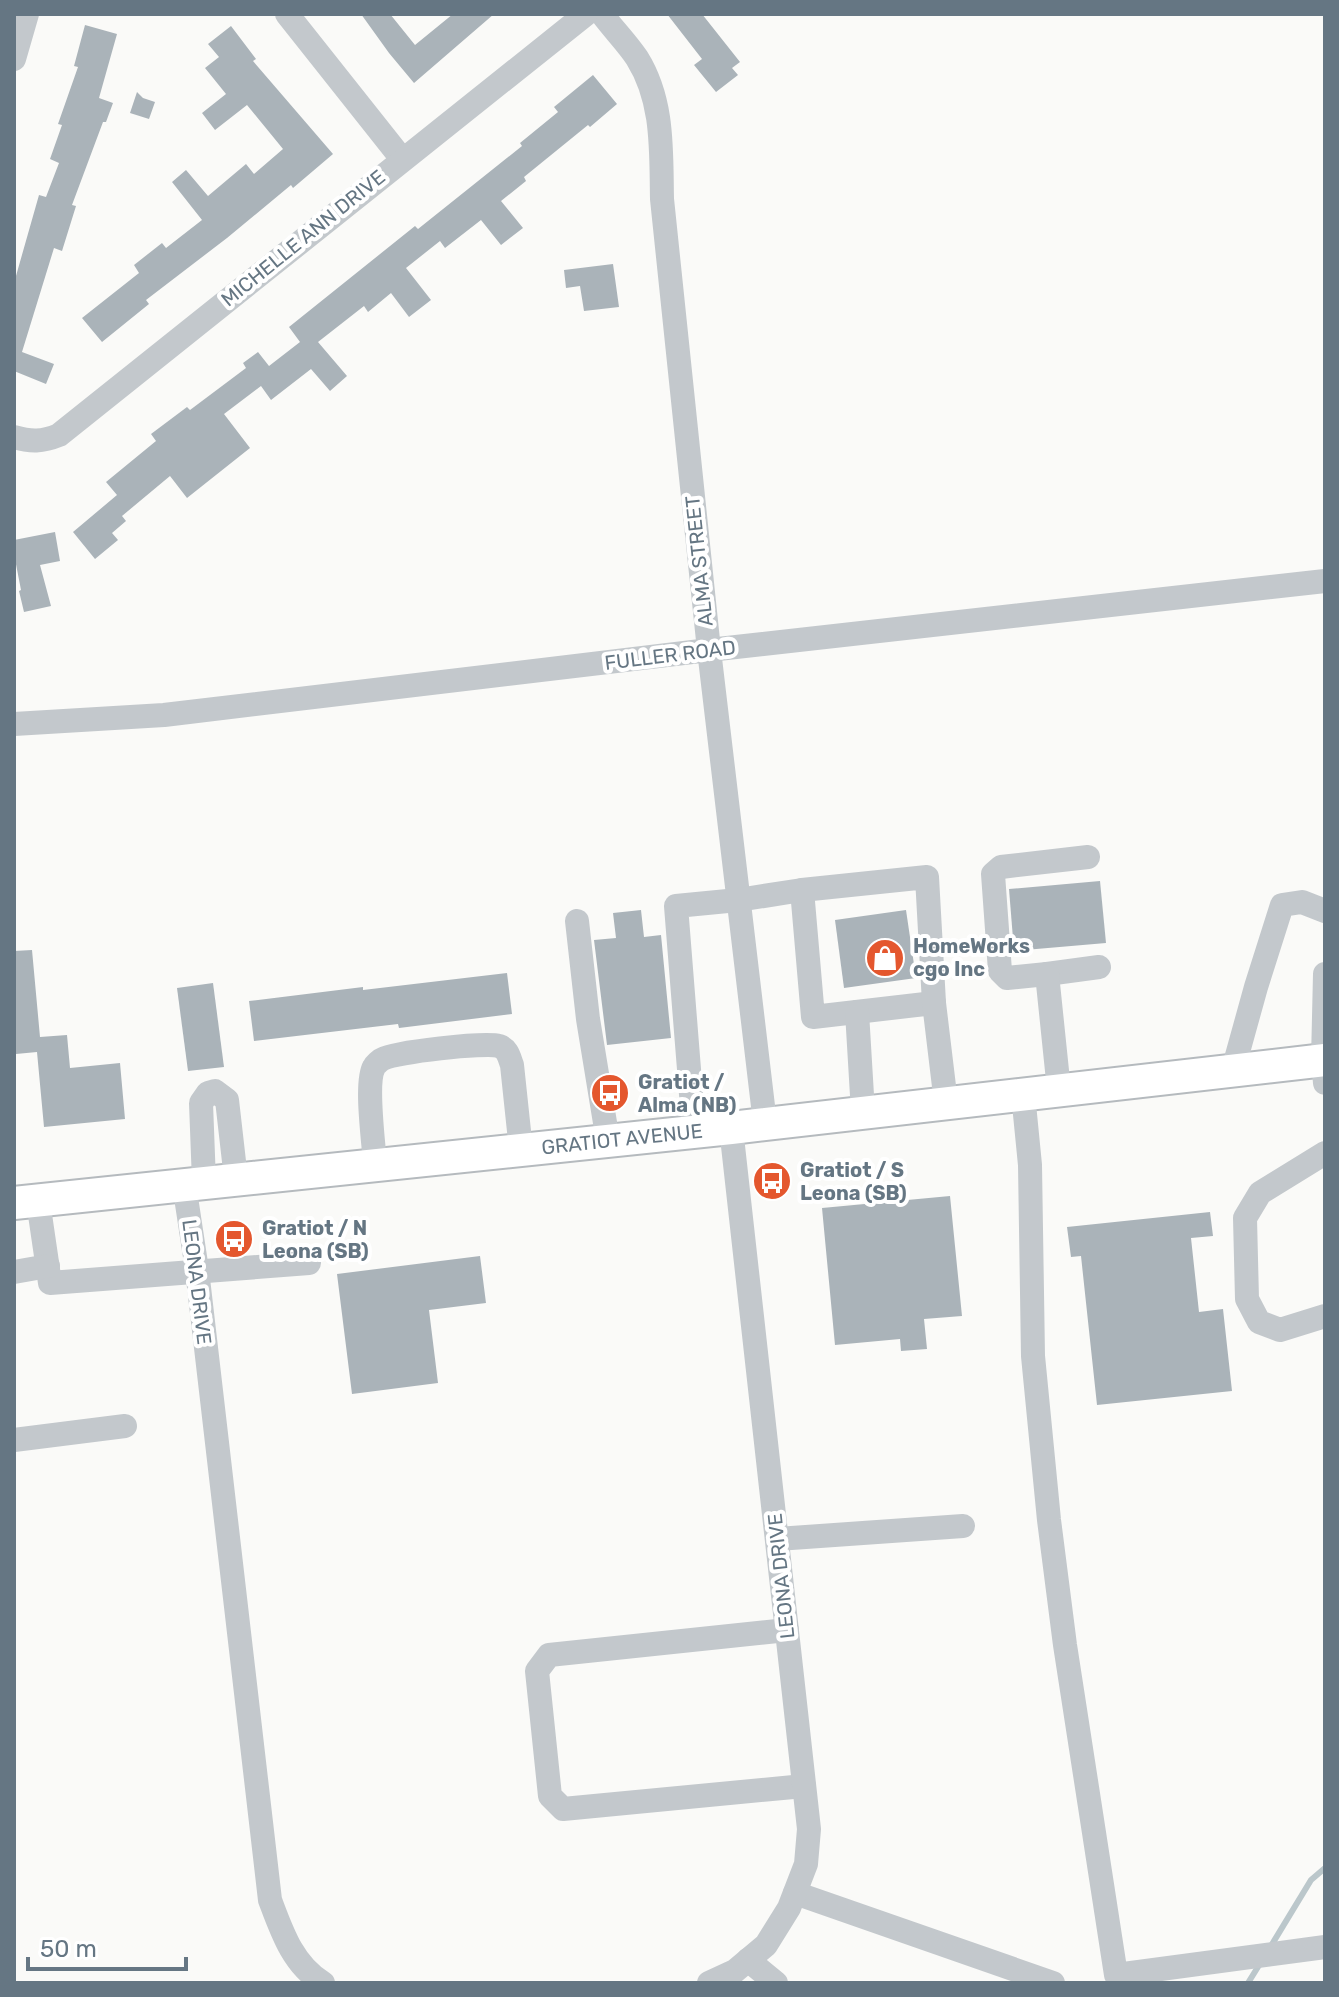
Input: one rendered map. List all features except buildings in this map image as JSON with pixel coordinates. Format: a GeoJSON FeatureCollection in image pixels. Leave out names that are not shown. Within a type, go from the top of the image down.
{"type":"FeatureCollection","features":[{"type":"Feature","properties":{"kind":"main road","name":"GRATIOT AVENUE"},"geometry":{"type":"LineString","coordinates":[[26,1202],[731,1128],[1233,1070],[1324,1068]]}},
{"type":"Feature","properties":{"kind":"street"},"geometry":{"type":"LineString","coordinates":[[14,59],[27,14]]}},
{"type":"Feature","properties":{"kind":"street"},"geometry":{"type":"LineString","coordinates":[[287,14],[402,159]]}},
{"type":"Feature","properties":{"kind":"street","name":"MICHELLE ANN DRIVE"},"geometry":{"type":"LineString","coordinates":[[14,437],[29,442],[45,441],[59,435],[586,14]]}},
{"type":"Feature","properties":{"kind":"street","name":"ALMA STREET"},"geometry":{"type":"LineString","coordinates":[[602,14],[637,58],[657,107],[662,199],[709,650],[765,1123]]}},
{"type":"Feature","properties":{"kind":"street","name":"FULLER ROAD"},"geometry":{"type":"LineString","coordinates":[[14,724],[164,715],[1325,581]]}},
{"type":"Feature","properties":{"kind":"street"},"geometry":{"type":"LineString","coordinates":[[1088,857],[1001,867],[993,874],[1000,971],[1007,978],[1099,967]]}},
{"type":"Feature","properties":{"kind":"street"},"geometry":{"type":"LineString","coordinates":[[694,1132],[676,906],[802,890],[927,877],[934,1003],[946,1103]]}},
{"type":"Feature","properties":{"kind":"street"},"geometry":{"type":"LineString","coordinates":[[802,890],[813,1017],[934,1003]]}},
{"type":"Feature","properties":{"kind":"street"},"geometry":{"type":"LineString","coordinates":[[1233,1070],[1282,905],[1302,902],[1325,911]]}},
{"type":"Feature","properties":{"kind":"street"},"geometry":{"type":"LineString","coordinates":[[577,921],[588,1019],[608,1141]]}},
{"type":"Feature","properties":{"kind":"street"},"geometry":{"type":"LineString","coordinates":[[1047,974],[1059,1090]]}},
{"type":"Feature","properties":{"kind":"street"},"geometry":{"type":"LineString","coordinates":[[1324,1068],[1325,974]]}},
{"type":"Feature","properties":{"kind":"street"},"geometry":{"type":"LineString","coordinates":[[857,1012],[863,1112]]}},
{"type":"Feature","properties":{"kind":"street"},"geometry":{"type":"LineString","coordinates":[[375,1165],[370,1080],[374,1065],[383,1058],[423,1050],[501,1046],[508,1053],[521,1150]]}},
{"type":"Feature","properties":{"kind":"street","name":"LEONA DRIVE"},"geometry":{"type":"LineString","coordinates":[[236,1179],[227,1100],[215,1091],[208,1093],[201,1103],[194,1183],[197,1270],[270,1900],[285,1941],[309,1980]]}},
{"type":"Feature","properties":{"kind":"street"},"geometry":{"type":"LineString","coordinates":[[1023,1094],[1030,1165],[1033,1356],[1047,1505],[1065,1645],[1116,1975],[1325,1947]]}},
{"type":"Feature","properties":{"kind":"street","name":"LEONA DRIVE"},"geometry":{"type":"LineString","coordinates":[[709,1983],[735,1971],[766,1945],[789,1908],[806,1864],[809,1829],[731,1128]]}},
{"type":"Feature","properties":{"kind":"street"},"geometry":{"type":"LineString","coordinates":[[1325,1153],[1260,1193],[1245,1218],[1247,1299],[1259,1322],[1280,1330],[1325,1316]]}},
{"type":"Feature","properties":{"kind":"street"},"geometry":{"type":"LineString","coordinates":[[26,1202],[48,1266],[50,1283],[309,1263]]}},
{"type":"Feature","properties":{"kind":"street"},"geometry":{"type":"LineString","coordinates":[[14,1272],[48,1266]]}},
{"type":"Feature","properties":{"kind":"street"},"geometry":{"type":"LineString","coordinates":[[14,1440],[125,1426]]}},
{"type":"Feature","properties":{"kind":"street"},"geometry":{"type":"LineString","coordinates":[[777,1539],[963,1526]]}},
{"type":"Feature","properties":{"kind":"street"},"geometry":{"type":"LineString","coordinates":[[787,1630],[549,1655],[537,1671],[550,1796],[563,1809],[804,1786]]}},
{"type":"Feature","properties":{"kind":"street"},"geometry":{"type":"LineString","coordinates":[[795,1893],[1053,1983]]}},
{"type":"Feature","properties":{"kind":"street"},"geometry":{"type":"LineString","coordinates":[[748,1960],[776,1983]]}},
{"type":"Feature","properties":{"kind":"waterway"},"geometry":{"type":"LineString","coordinates":[[1271,1946],[1311,1880],[1325,1868]]}},
{"type":"Feature","properties":{"kind":"waterway"},"geometry":{"type":"LineString","coordinates":[[1248,1983],[1261,1962]]}},
{"type":"Feature","properties":{"kind":"place","name":"HomeWorks cgo Inc"},"geometry":{"type":"Point","coordinates":[885,958]}},
{"type":"Feature","properties":{"kind":"place","name":"Gratiot / Alma (NB)"},"geometry":{"type":"Point","coordinates":[610,1093]}},
{"type":"Feature","properties":{"kind":"place","name":"Gratiot / S Leona (SB)"},"geometry":{"type":"Point","coordinates":[772,1181]}},
{"type":"Feature","properties":{"kind":"place","name":"Gratiot / N Leona (SB)"},"geometry":{"type":"Point","coordinates":[234,1239]}}]}
